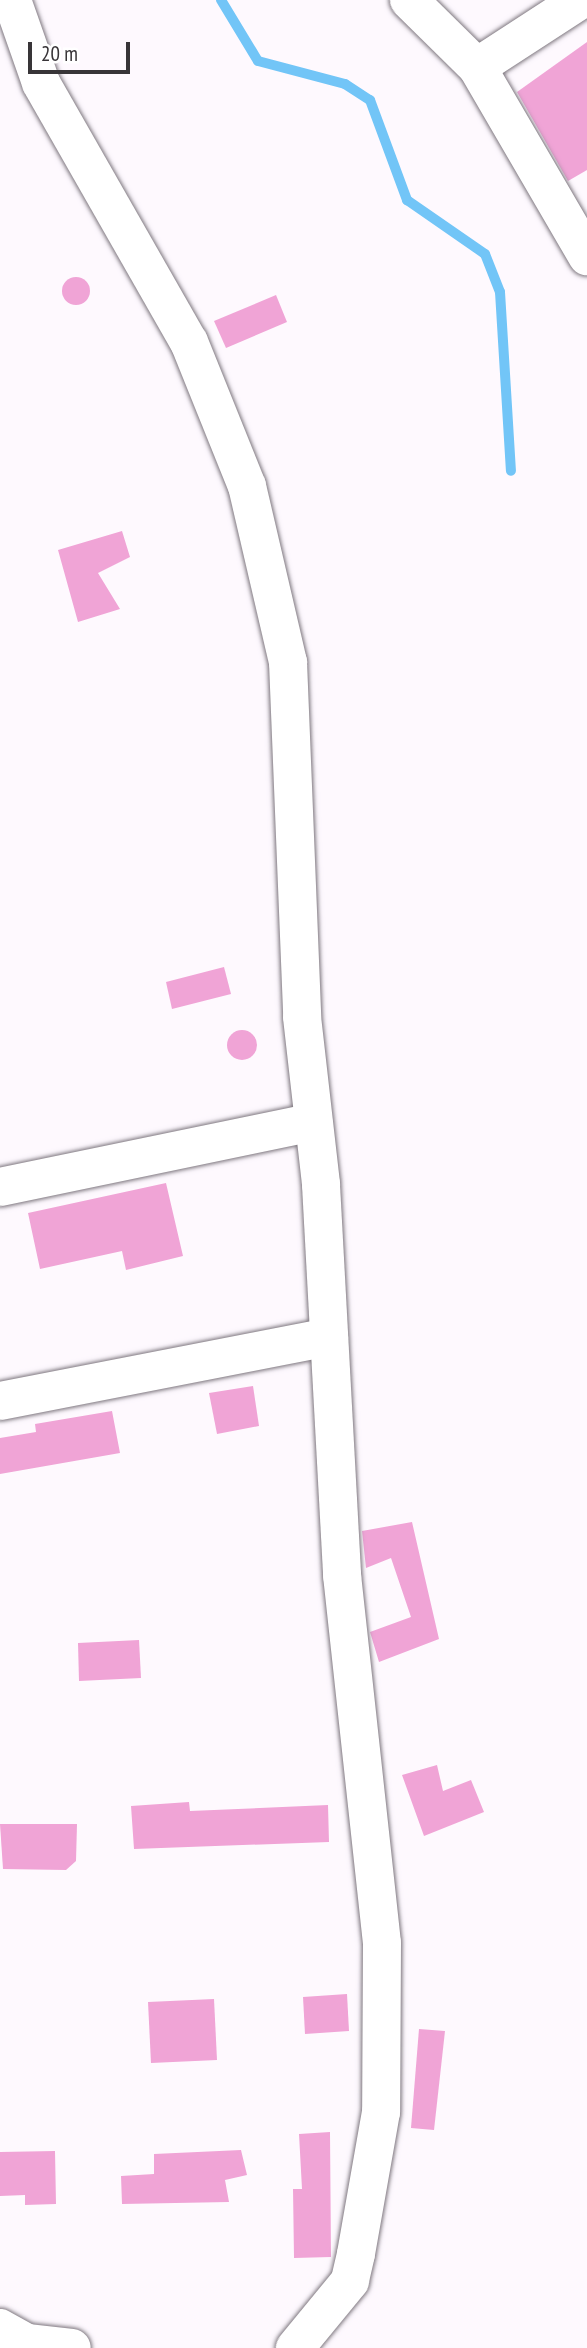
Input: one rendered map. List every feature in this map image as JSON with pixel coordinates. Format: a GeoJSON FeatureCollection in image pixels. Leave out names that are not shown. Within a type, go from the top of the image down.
{"type":"FeatureCollection","features":[{"type":"Feature","properties":{"kind":"street"},"geometry":{"type":"LineString","coordinates":[[12,0],[41,83],[189,342],[247,486],[288,663],[303,1017],[329,1337],[342,1575],[382,1943],[381,2112],[350,2281],[296,2348]]}},
{"type":"Feature","properties":{"kind":"street"},"geometry":{"type":"LineString","coordinates":[[409,0],[477,66],[587,256]]}},
{"type":"Feature","properties":{"kind":"street"},"geometry":{"type":"LineString","coordinates":[[477,66],[580,0]]}},
{"type":"Feature","properties":{"kind":"street"},"geometry":{"type":"LineString","coordinates":[[0,1187],[313,1122]]}},
{"type":"Feature","properties":{"kind":"street"},"geometry":{"type":"LineString","coordinates":[[0,1401],[329,1337]]}},
{"type":"Feature","properties":{"kind":"street"},"geometry":{"type":"LineString","coordinates":[[0,2328],[27,2343],[72,2348]]}},
{"type":"Feature","properties":{"kind":"building"},"geometry":{"type":"Polygon","coordinates":[[[587,42],[587,170],[568,181],[517,92],[587,42]]]}},
{"type":"Feature","properties":{"kind":"building"},"geometry":{"type":"Polygon","coordinates":[[[76,277],[86,281],[90,291],[86,301],[76,305],[66,301],[62,291],[66,281],[76,277]]]}},
{"type":"Feature","properties":{"kind":"building"},"geometry":{"type":"Polygon","coordinates":[[[276,295],[287,322],[226,348],[214,321],[276,295]]]}},
{"type":"Feature","properties":{"kind":"building"},"geometry":{"type":"Polygon","coordinates":[[[122,531],[130,557],[98,573],[120,609],[78,622],[58,550],[122,531]]]}},
{"type":"Feature","properties":{"kind":"building"},"geometry":{"type":"Polygon","coordinates":[[[224,967],[231,994],[172,1009],[166,982],[224,967]]]}},
{"type":"Feature","properties":{"kind":"building"},"geometry":{"type":"Polygon","coordinates":[[[242,1030],[248,1031],[256,1039],[256,1051],[248,1059],[242,1060],[236,1059],[228,1051],[227,1045],[228,1039],[236,1031],[242,1030]]]}},
{"type":"Feature","properties":{"kind":"building"},"geometry":{"type":"Polygon","coordinates":[[[166,1183],[183,1256],[126,1270],[122,1251],[40,1269],[28,1213],[166,1183]]]}},
{"type":"Feature","properties":{"kind":"building"},"geometry":{"type":"Polygon","coordinates":[[[253,1386],[259,1426],[217,1434],[209,1393],[253,1386]]]}},
{"type":"Feature","properties":{"kind":"building"},"geometry":{"type":"Polygon","coordinates":[[[112,1411],[120,1453],[0,1474],[0,1438],[36,1432],[35,1424],[112,1411]]]}},
{"type":"Feature","properties":{"kind":"building"},"geometry":{"type":"Polygon","coordinates":[[[412,1522],[439,1639],[379,1662],[370,1632],[411,1617],[391,1558],[366,1568],[362,1531],[412,1522]]]}},
{"type":"Feature","properties":{"kind":"building"},"geometry":{"type":"Polygon","coordinates":[[[139,1640],[141,1678],[79,1681],[78,1643],[139,1640]]]}},
{"type":"Feature","properties":{"kind":"building"},"geometry":{"type":"Polygon","coordinates":[[[437,1765],[443,1791],[471,1780],[484,1812],[424,1836],[402,1775],[437,1765]]]}},
{"type":"Feature","properties":{"kind":"building"},"geometry":{"type":"Polygon","coordinates":[[[189,1802],[190,1811],[328,1805],[329,1842],[134,1849],[131,1806],[189,1802]]]}},
{"type":"Feature","properties":{"kind":"building"},"geometry":{"type":"Polygon","coordinates":[[[0,1824],[77,1824],[76,1861],[66,1870],[3,1869],[0,1824]]]}},
{"type":"Feature","properties":{"kind":"building"},"geometry":{"type":"Polygon","coordinates":[[[347,1994],[349,2031],[305,2034],[303,1997],[347,1994]]]}},
{"type":"Feature","properties":{"kind":"building"},"geometry":{"type":"Polygon","coordinates":[[[214,1999],[217,2060],[151,2063],[148,2002],[214,1999]]]}},
{"type":"Feature","properties":{"kind":"building"},"geometry":{"type":"Polygon","coordinates":[[[419,2029],[445,2031],[434,2130],[411,2128],[419,2029]]]}},
{"type":"Feature","properties":{"kind":"building"},"geometry":{"type":"Polygon","coordinates":[[[330,2132],[331,2257],[294,2258],[293,2189],[302,2189],[299,2134],[330,2132]]]}},
{"type":"Feature","properties":{"kind":"building"},"geometry":{"type":"Polygon","coordinates":[[[241,2150],[247,2175],[225,2180],[229,2202],[122,2204],[121,2176],[154,2174],[154,2154],[241,2150]]]}},
{"type":"Feature","properties":{"kind":"building"},"geometry":{"type":"Polygon","coordinates":[[[55,2151],[56,2204],[25,2205],[25,2195],[0,2196],[0,2152],[55,2151]]]}},
{"type":"Feature","properties":{"kind":"waterway"},"geometry":{"type":"LineString","coordinates":[[221,0],[258,61],[345,84],[370,100],[407,200],[485,254],[500,292],[511,471]]}}]}
